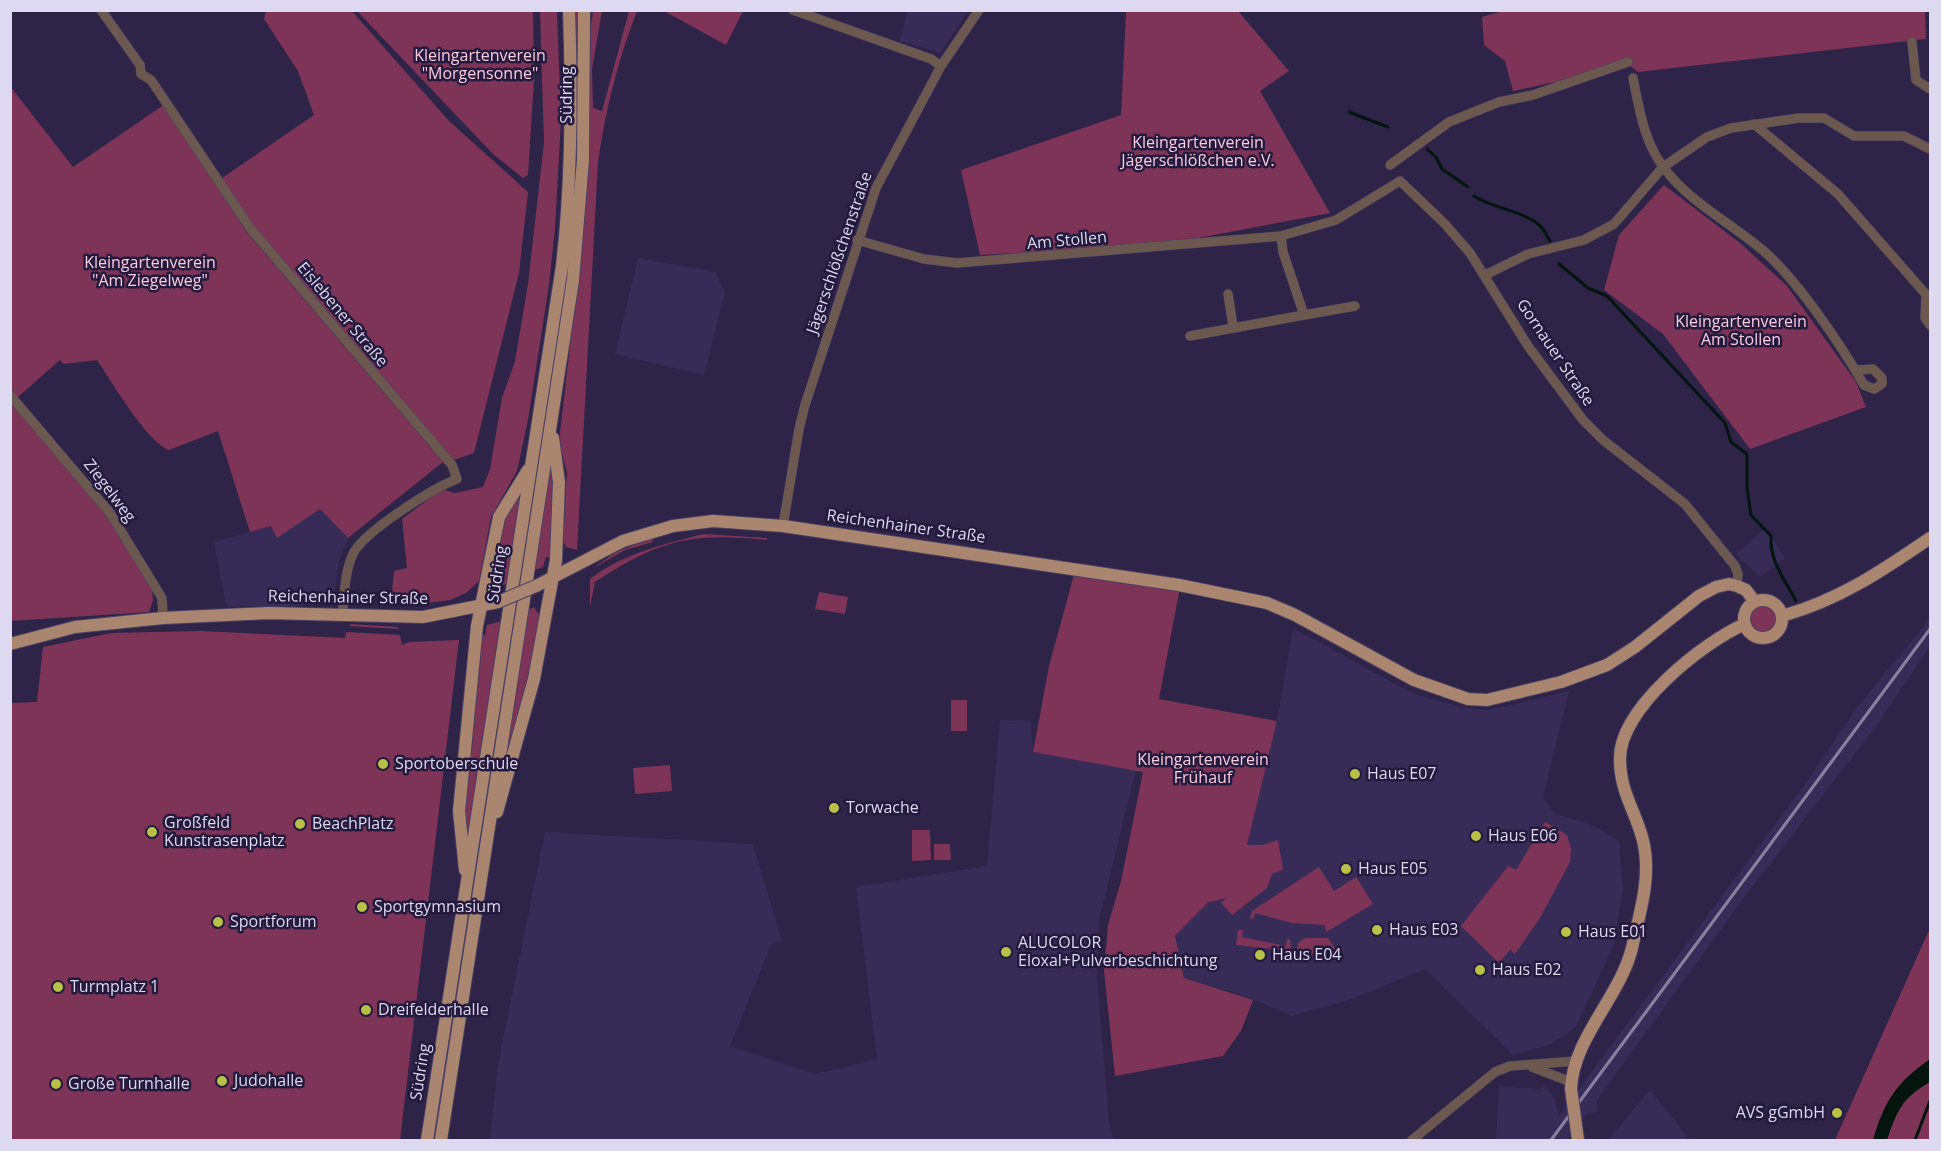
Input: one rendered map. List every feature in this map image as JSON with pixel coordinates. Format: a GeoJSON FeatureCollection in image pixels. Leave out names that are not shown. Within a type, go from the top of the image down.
{"type":"FeatureCollection","features":[{"type":"Feature","properties":{"kind":"main road","name":"Südring"},"geometry":{"type":"LineString","coordinates":[[427,1140],[566,228],[571,122],[569,10]]}},
{"type":"Feature","properties":{"kind":"main road","name":"Südring"},"geometry":{"type":"LineString","coordinates":[[441,1140],[573,280],[582,196],[584,10]]}},
{"type":"Feature","properties":{"kind":"main road"},"geometry":{"type":"LineString","coordinates":[[486,844],[505,789],[534,679],[556,560],[559,482],[551,423]]}},
{"type":"Feature","properties":{"kind":"main road"},"geometry":{"type":"LineString","coordinates":[[466,886],[459,811],[477,626],[499,517],[532,461]]}},
{"type":"Feature","properties":{"kind":"main road","name":"Reichenhainer Straße"},"geometry":{"type":"LineString","coordinates":[[10,644],[75,627],[163,618],[269,613],[423,617],[498,602],[551,579],[624,541],[673,526],[712,521],[783,526],[1179,585],[1268,603],[1295,615],[1414,680],[1442,691],[1478,699],[1502,697],[1600,669],[1635,647],[1699,596],[1729,584],[1737,586]]}},
{"type":"Feature","properties":{"kind":"main road"},"geometry":{"type":"LineString","coordinates":[[1782,616],[1815,607],[1851,589],[1930,538]]}},
{"type":"Feature","properties":{"kind":"main road"},"geometry":{"type":"LineString","coordinates":[[1737,586],[1746,590],[1755,602]]}},
{"type":"Feature","properties":{"kind":"main road"},"geometry":{"type":"LineString","coordinates":[[1764,600],[1773,603],[1782,616],[1780,627],[1768,637],[1755,636],[1745,624],[1746,612],[1755,602],[1764,600]]}},
{"type":"Feature","properties":{"kind":"main road"},"geometry":{"type":"LineString","coordinates":[[1578,1140],[1571,1085],[1577,1061],[1629,958],[1647,878],[1644,844],[1623,790],[1620,756],[1627,729],[1648,700],[1674,672],[1720,637],[1745,624]]}},
{"type":"Feature","properties":{"kind":"street","name":"Eislebener Straße"},"geometry":{"type":"LineString","coordinates":[[101,10],[140,65],[141,75],[151,80],[250,228],[452,465],[457,479],[437,486],[373,532],[355,552],[347,573],[342,616]]}},
{"type":"Feature","properties":{"kind":"street"},"geometry":{"type":"LineString","coordinates":[[793,10],[931,59],[941,66]]}},
{"type":"Feature","properties":{"kind":"street","name":"Jägerschlößchenstraße"},"geometry":{"type":"LineString","coordinates":[[783,526],[799,429],[857,240],[876,188],[941,66],[979,10]]}},
{"type":"Feature","properties":{"kind":"street"},"geometry":{"type":"LineString","coordinates":[[1912,42],[1916,80],[1930,89]]}},
{"type":"Feature","properties":{"kind":"street"},"geometry":{"type":"LineString","coordinates":[[1390,165],[1449,122],[1499,102],[1533,95],[1628,62]]}},
{"type":"Feature","properties":{"kind":"street"},"geometry":{"type":"LineString","coordinates":[[1633,78],[1641,122],[1663,167],[1679,184],[1766,253],[1794,282],[1856,370]]}},
{"type":"Feature","properties":{"kind":"street"},"geometry":{"type":"LineString","coordinates":[[1485,275],[1528,254],[1584,240],[1614,224],[1663,167],[1707,137],[1731,128],[1799,118],[1824,118],[1854,136],[1904,136],[1930,149]]}},
{"type":"Feature","properties":{"kind":"street"},"geometry":{"type":"LineString","coordinates":[[1754,124],[1838,194],[1928,298],[1925,318],[1930,325]]}},
{"type":"Feature","properties":{"kind":"street","name":"Am Stollen"},"geometry":{"type":"LineString","coordinates":[[857,240],[924,259],[957,263],[1281,236],[1336,220],[1400,181]]}},
{"type":"Feature","properties":{"kind":"street","name":"Gornauer Straße"},"geometry":{"type":"LineString","coordinates":[[1400,181],[1444,223],[1485,275],[1528,346],[1569,403],[1604,440],[1691,510],[1735,566],[1738,574],[1737,586]]}},
{"type":"Feature","properties":{"kind":"street"},"geometry":{"type":"LineString","coordinates":[[1281,236],[1283,252],[1304,315]]}},
{"type":"Feature","properties":{"kind":"street"},"geometry":{"type":"LineString","coordinates":[[1228,294],[1233,326]]}},
{"type":"Feature","properties":{"kind":"street"},"geometry":{"type":"LineString","coordinates":[[1190,336],[1208,334],[1233,326],[1355,306]]}},
{"type":"Feature","properties":{"kind":"street","name":"Ziegelweg"},"geometry":{"type":"LineString","coordinates":[[10,395],[110,513],[162,598],[163,618]]}},
{"type":"Feature","properties":{"kind":"street"},"geometry":{"type":"LineString","coordinates":[[1412,1140],[1496,1072],[1510,1066],[1577,1061]]}},
{"type":"Feature","properties":{"kind":"street"},"geometry":{"type":"LineString","coordinates":[[1529,1066],[1571,1085]]}},
{"type":"Feature","properties":{"kind":"shaded area"},"geometry":{"type":"Polygon","coordinates":[[[908,10],[968,11],[940,53],[899,41],[908,10]]]}},
{"type":"Feature","properties":{"kind":"shaded area"},"geometry":{"type":"Polygon","coordinates":[[[638,258],[715,272],[725,292],[704,375],[615,354],[638,258]]]}},
{"type":"Feature","properties":{"kind":"shaded area"},"geometry":{"type":"Polygon","coordinates":[[[320,509],[348,538],[339,560],[334,597],[329,602],[295,606],[226,606],[214,542],[272,526],[277,537],[320,509]]]}},
{"type":"Feature","properties":{"kind":"shaded area"},"geometry":{"type":"Polygon","coordinates":[[[1765,528],[1785,558],[1760,577],[1736,554],[1765,528]]]}},
{"type":"Feature","properties":{"kind":"shaded area"},"geometry":{"type":"Polygon","coordinates":[[[1930,619],[1930,647],[1876,726],[1743,899],[1597,1100],[1598,1111],[1586,1115],[1567,1140],[1496,1140],[1499,1086],[1541,1089],[1544,1085],[1555,1100],[1559,1116],[1808,780],[1858,706],[1930,619]]]}},
{"type":"Feature","properties":{"kind":"shaded area"},"geometry":{"type":"Polygon","coordinates":[[[1293,628],[1412,693],[1464,708],[1490,710],[1569,691],[1543,797],[1555,814],[1590,824],[1619,841],[1623,888],[1614,944],[1576,1027],[1552,1044],[1513,1055],[1425,969],[1349,1000],[1292,1016],[1242,995],[1184,978],[1175,936],[1210,902],[1244,856],[1277,721],[1293,628]]]}},
{"type":"Feature","properties":{"kind":"shaded area"},"geometry":{"type":"Polygon","coordinates":[[[1000,720],[1031,721],[1033,752],[1136,770],[1099,920],[1097,977],[1109,1122],[1113,1140],[490,1140],[498,1064],[545,832],[753,844],[782,941],[771,945],[730,1046],[815,1074],[842,1068],[877,1059],[856,887],[987,866],[1000,720]]]}},
{"type":"Feature","properties":{"kind":"shaded area"},"geometry":{"type":"Polygon","coordinates":[[[1930,1059],[1930,1082],[1913,1094],[1902,1106],[1887,1140],[1873,1140],[1882,1114],[1893,1094],[1908,1076],[1930,1059]]]}},
{"type":"Feature","properties":{"kind":"shaded area"},"geometry":{"type":"Polygon","coordinates":[[[1650,1090],[1690,1140],[1608,1140],[1650,1090]]]}},
{"type":"Feature","properties":{"kind":"green space"},"geometry":{"type":"Polygon","coordinates":[[[351,10],[449,121],[528,192],[519,273],[474,453],[454,460],[331,324],[247,216],[222,178],[314,115],[298,71],[264,19],[266,11],[351,10]]]}},
{"type":"Feature","properties":{"kind":"green space"},"geometry":{"type":"Polygon","coordinates":[[[1507,10],[1925,11],[1926,39],[1638,72],[1630,66],[1513,91],[1505,61],[1484,45],[1482,17],[1507,10]]]}},
{"type":"Feature","properties":{"kind":"green space","name":"Kleingartenverein \"Morgensonne\""},"geometry":{"type":"Polygon","coordinates":[[[357,11],[533,11],[534,80],[528,175],[523,178],[493,154],[357,11]]]}},
{"type":"Feature","properties":{"kind":"green space"},"geometry":{"type":"Polygon","coordinates":[[[540,11],[557,11],[561,120],[555,228],[549,285],[528,420],[517,471],[491,517],[479,581],[466,593],[450,600],[420,604],[391,603],[394,571],[407,568],[402,519],[442,489],[455,493],[483,487],[490,469],[502,398],[515,361],[528,284],[544,142],[540,11]]]}},
{"type":"Feature","properties":{"kind":"green space"},"geometry":{"type":"Polygon","coordinates":[[[573,11],[577,11],[580,126],[569,275],[522,578],[519,578],[564,286],[573,11]]]}},
{"type":"Feature","properties":{"kind":"green space"},"geometry":{"type":"Polygon","coordinates":[[[593,11],[602,11],[592,69],[593,108],[602,111],[629,11],[637,11],[613,86],[598,163],[577,550],[566,547],[563,540],[567,473],[559,442],[583,231],[588,156],[589,38],[593,11]]]}},
{"type":"Feature","properties":{"kind":"green space"},"geometry":{"type":"Polygon","coordinates":[[[664,11],[743,11],[726,45],[664,11]]]}},
{"type":"Feature","properties":{"kind":"green space","name":"Kleingartenverein Jägerschlößchen e.V."},"geometry":{"type":"Polygon","coordinates":[[[1126,11],[1238,11],[1289,71],[1260,91],[1330,213],[1161,245],[980,255],[961,170],[1121,115],[1126,11]]]}},
{"type":"Feature","properties":{"kind":"green space","name":"Kleingartenverein \"Am Ziegelweg\""},"geometry":{"type":"Polygon","coordinates":[[[10,86],[73,167],[165,104],[245,230],[443,462],[348,538],[320,509],[277,538],[271,526],[250,532],[218,431],[169,450],[150,435],[140,423],[97,360],[64,364],[60,360],[18,397],[10,388],[10,86]]]}},
{"type":"Feature","properties":{"kind":"green space","name":"Kleingartenverein Am Stollen"},"geometry":{"type":"Polygon","coordinates":[[[1664,185],[1740,243],[1787,286],[1856,382],[1866,407],[1750,449],[1663,334],[1604,290],[1619,235],[1664,185]]]}},
{"type":"Feature","properties":{"kind":"green space"},"geometry":{"type":"Polygon","coordinates":[[[10,399],[58,454],[109,520],[152,588],[153,600],[149,612],[11,621],[10,399]]]}},
{"type":"Feature","properties":{"kind":"green space"},"geometry":{"type":"Polygon","coordinates":[[[550,461],[552,462],[555,502],[550,558],[546,557],[543,567],[533,571],[550,461]]]}},
{"type":"Feature","properties":{"kind":"green space"},"geometry":{"type":"Polygon","coordinates":[[[523,483],[509,583],[500,586],[494,580],[493,573],[502,521],[523,483]]]}},
{"type":"Feature","properties":{"kind":"green space"},"geometry":{"type":"Polygon","coordinates":[[[703,534],[767,538],[767,540],[717,537],[676,542],[658,548],[595,582],[590,607],[590,579],[603,570],[630,556],[673,542],[703,534]]]}},
{"type":"Feature","properties":{"kind":"green space"},"geometry":{"type":"Polygon","coordinates":[[[652,538],[653,542],[625,550],[592,569],[616,552],[652,538]]]}},
{"type":"Feature","properties":{"kind":"green space","name":"Kleingartenverein Frühauf"},"geometry":{"type":"Polygon","coordinates":[[[1075,571],[1180,587],[1159,699],[1277,721],[1247,845],[1263,845],[1278,840],[1283,870],[1272,874],[1267,888],[1232,915],[1221,903],[1226,898],[1209,902],[1175,936],[1184,978],[1253,1000],[1241,1031],[1223,1056],[1115,1076],[1104,971],[1108,925],[1121,881],[1143,772],[1033,752],[1049,666],[1075,571]]]}},
{"type":"Feature","properties":{"kind":"green space"},"geometry":{"type":"Polygon","coordinates":[[[819,592],[848,597],[845,614],[815,609],[819,592]]]}},
{"type":"Feature","properties":{"kind":"green space"},"geometry":{"type":"Polygon","coordinates":[[[1763,600],[1776,606],[1782,619],[1776,632],[1763,638],[1750,632],[1744,619],[1750,606],[1763,600]]]}},
{"type":"Feature","properties":{"kind":"green space"},"geometry":{"type":"Polygon","coordinates":[[[534,607],[541,618],[535,662],[501,782],[528,610],[534,607]]]}},
{"type":"Feature","properties":{"kind":"green space"},"geometry":{"type":"Polygon","coordinates":[[[502,621],[468,845],[463,830],[482,635],[485,635],[487,625],[502,621]]]}},
{"type":"Feature","properties":{"kind":"green space"},"geometry":{"type":"Polygon","coordinates":[[[351,624],[397,627],[399,629],[349,626],[351,624]]]}},
{"type":"Feature","properties":{"kind":"green space","name":"Sportforum"},"geometry":{"type":"Polygon","coordinates":[[[201,631],[345,638],[346,632],[400,635],[402,645],[409,642],[459,640],[400,1140],[11,1140],[11,703],[37,702],[43,647],[111,633],[201,631]]]}},
{"type":"Feature","properties":{"kind":"green space"},"geometry":{"type":"Polygon","coordinates":[[[951,700],[967,700],[967,731],[951,731],[951,700]]]}},
{"type":"Feature","properties":{"kind":"green space"},"geometry":{"type":"Polygon","coordinates":[[[670,765],[672,791],[635,794],[633,768],[670,765]]]}},
{"type":"Feature","properties":{"kind":"green space"},"geometry":{"type":"Polygon","coordinates":[[[1545,822],[1567,835],[1571,849],[1570,862],[1540,918],[1515,954],[1510,950],[1499,963],[1461,926],[1508,866],[1516,870],[1545,822]]]}},
{"type":"Feature","properties":{"kind":"green space"},"geometry":{"type":"Polygon","coordinates":[[[912,830],[930,830],[931,860],[912,861],[912,830]]]}},
{"type":"Feature","properties":{"kind":"green space"},"geometry":{"type":"Polygon","coordinates":[[[934,844],[950,844],[951,860],[934,860],[934,844]]]}},
{"type":"Feature","properties":{"kind":"green space"},"geometry":{"type":"Polygon","coordinates":[[[1319,867],[1334,891],[1356,877],[1373,904],[1326,932],[1325,925],[1292,923],[1255,913],[1253,919],[1250,918],[1252,911],[1319,867]]]}},
{"type":"Feature","properties":{"kind":"green space"},"geometry":{"type":"Polygon","coordinates":[[[1930,928],[1930,1140],[1835,1140],[1930,928]]]}},
{"type":"Feature","properties":{"kind":"green space"},"geometry":{"type":"Polygon","coordinates":[[[1238,930],[1243,930],[1242,937],[1286,946],[1287,939],[1290,939],[1291,951],[1236,945],[1238,930]]]}},
{"type":"Feature","properties":{"kind":"green space"},"geometry":{"type":"Polygon","coordinates":[[[1305,938],[1328,938],[1341,957],[1297,952],[1298,943],[1305,938]]]}},
{"type":"Feature","properties":{"kind":"waterway"},"geometry":{"type":"LineString","coordinates":[[1349,112],[1388,127]]}},
{"type":"Feature","properties":{"kind":"waterway"},"geometry":{"type":"LineString","coordinates":[[1427,149],[1436,157],[1442,169],[1468,187]]}},
{"type":"Feature","properties":{"kind":"waterway"},"geometry":{"type":"LineString","coordinates":[[1474,196],[1534,221],[1542,228],[1550,241]]}},
{"type":"Feature","properties":{"kind":"waterway"},"geometry":{"type":"LineString","coordinates":[[1559,264],[1588,288],[1607,296],[1725,423],[1731,442],[1747,454],[1747,488],[1751,515],[1771,536],[1775,562],[1796,601]]}},
{"type":"Feature","properties":{"kind":"waterway"},"geometry":{"type":"LineString","coordinates":[[1915,1140],[1930,1101]]}},
{"type":"Feature","properties":{"kind":"railway"},"geometry":{"type":"LineString","coordinates":[[1551,1140],[1930,629]]}},
{"type":"Feature","properties":{"kind":"place","name":"Sportoberschule"},"geometry":{"type":"Point","coordinates":[383,764]}},
{"type":"Feature","properties":{"kind":"place","name":"Haus E07"},"geometry":{"type":"Point","coordinates":[1355,774]}},
{"type":"Feature","properties":{"kind":"place","name":"Torwache"},"geometry":{"type":"Point","coordinates":[834,808]}},
{"type":"Feature","properties":{"kind":"place","name":"BeachPlatz"},"geometry":{"type":"Point","coordinates":[300,824]}},
{"type":"Feature","properties":{"kind":"place","name":"Großfeld Kunstrasenplatz"},"geometry":{"type":"Point","coordinates":[152,832]}},
{"type":"Feature","properties":{"kind":"place","name":"Haus E06"},"geometry":{"type":"Point","coordinates":[1476,836]}},
{"type":"Feature","properties":{"kind":"place","name":"Haus E05"},"geometry":{"type":"Point","coordinates":[1346,869]}},
{"type":"Feature","properties":{"kind":"place","name":"Sportgymnasium"},"geometry":{"type":"Point","coordinates":[362,907]}},
{"type":"Feature","properties":{"kind":"place","name":"Sportforum"},"geometry":{"type":"Point","coordinates":[218,922]}},
{"type":"Feature","properties":{"kind":"place","name":"Haus E03"},"geometry":{"type":"Point","coordinates":[1377,930]}},
{"type":"Feature","properties":{"kind":"place","name":"Haus E01"},"geometry":{"type":"Point","coordinates":[1566,932]}},
{"type":"Feature","properties":{"kind":"place","name":"ALUCOLOR Eloxal+Pulverbeschichtung"},"geometry":{"type":"Point","coordinates":[1006,952]}},
{"type":"Feature","properties":{"kind":"place","name":"Haus E04"},"geometry":{"type":"Point","coordinates":[1260,955]}},
{"type":"Feature","properties":{"kind":"place","name":"Haus E02"},"geometry":{"type":"Point","coordinates":[1480,970]}},
{"type":"Feature","properties":{"kind":"place","name":"Turmplatz 1"},"geometry":{"type":"Point","coordinates":[58,987]}},
{"type":"Feature","properties":{"kind":"place","name":"Dreifelderhalle"},"geometry":{"type":"Point","coordinates":[366,1010]}},
{"type":"Feature","properties":{"kind":"place","name":"Judohalle"},"geometry":{"type":"Point","coordinates":[222,1081]}},
{"type":"Feature","properties":{"kind":"place","name":"Große Turnhalle"},"geometry":{"type":"Point","coordinates":[56,1084]}},
{"type":"Feature","properties":{"kind":"place","name":"AVS gGmbH"},"geometry":{"type":"Point","coordinates":[1837,1113]}}]}
